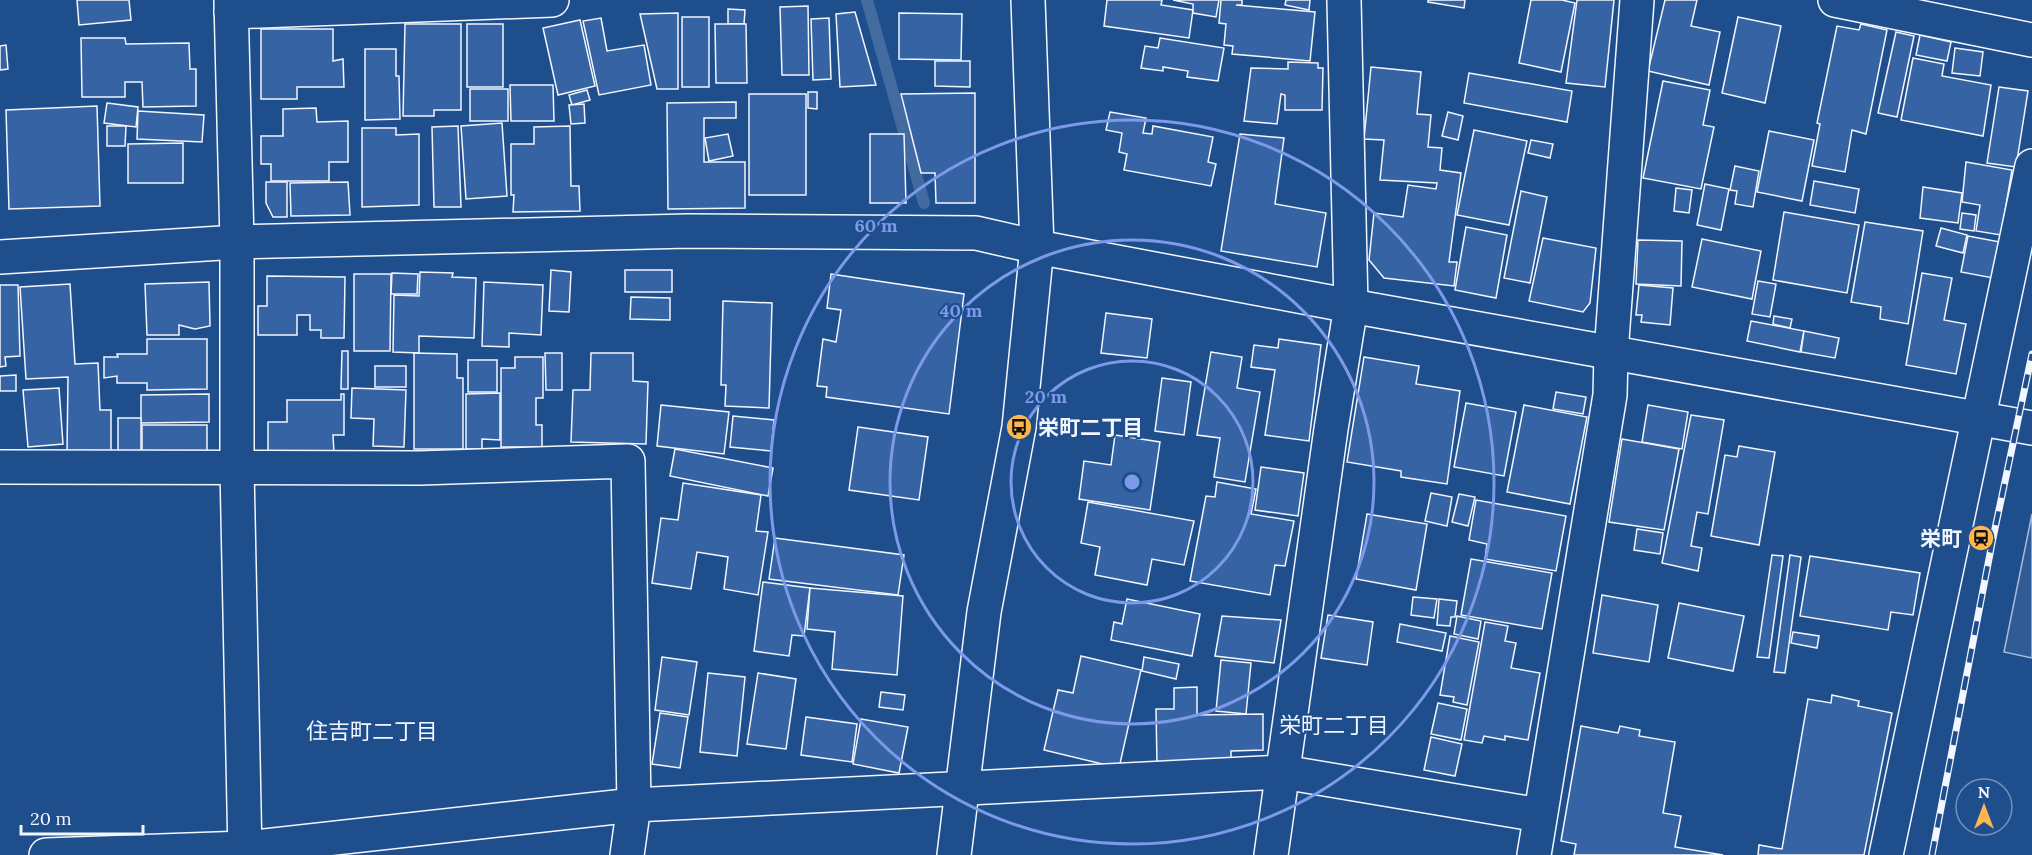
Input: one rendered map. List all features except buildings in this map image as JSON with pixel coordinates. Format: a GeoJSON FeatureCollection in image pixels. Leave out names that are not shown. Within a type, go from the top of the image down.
{"type":"FeatureCollection","features":[{"type":"Feature","properties":{"kind":"street"},"geometry":{"type":"LineString","coordinates":[[245,852],[237,468],[237,242],[231,6],[552,0]]}},
{"type":"Feature","properties":{"kind":"street"},"geometry":{"type":"LineString","coordinates":[[954,855],[984,612],[1019,427],[1037,247],[1028,0]]}},
{"type":"Feature","properties":{"kind":"street"},"geometry":{"type":"LineString","coordinates":[[1271,855],[1331,429],[1351,306],[1344,0]]}},
{"type":"Feature","properties":{"kind":"street"},"geometry":{"type":"LineString","coordinates":[[1534,855],[1610,395],[1611,353],[1637,0]]}},
{"type":"Feature","properties":{"kind":"street"},"geometry":{"type":"LineString","coordinates":[[1835,0],[2032,40]]}},
{"type":"Feature","properties":{"kind":"street"},"geometry":{"type":"LineString","coordinates":[[1886,855],[2032,166]]}},
{"type":"Feature","properties":{"kind":"street"},"geometry":{"type":"LineString","coordinates":[[0,257],[237,242],[700,231],[976,233],[1037,247],[1351,306],[2032,428]]}},
{"type":"Feature","properties":{"kind":"street"},"geometry":{"type":"LineString","coordinates":[[0,467],[420,468],[628,461],[634,805],[627,855]]}},
{"type":"Feature","properties":{"kind":"street"},"geometry":{"type":"LineString","coordinates":[[46,855],[245,852],[634,805],[1283,772],[1540,815]]}},
{"type":"Feature","properties":{"kind":"shaded area"},"geometry":{"type":"Polygon","coordinates":[[[2032,514],[2032,658],[2004,652],[2032,514]]]}},
{"type":"Feature","properties":{"kind":"waterway"},"geometry":{"type":"LineString","coordinates":[[867,0],[924,203]]}},
{"type":"Feature","properties":{"kind":"railway"},"geometry":{"type":"LineString","coordinates":[[1932,855],[1993,538],[2032,354]]}},
{"type":"Feature","properties":{"kind":"place","name":"栄町二丁目"},"geometry":{"type":"Point","coordinates":[1019,427]}},
{"type":"Feature","properties":{"kind":"place","name":"栄町"},"geometry":{"type":"Point","coordinates":[1981,538]}},
{"type":"Feature","properties":{"kind":"district","name":"栄町二丁目"},"geometry":{"type":"Point","coordinates":[1334,725]}},
{"type":"Feature","properties":{"kind":"district","name":"住吉町二丁目"},"geometry":{"type":"Point","coordinates":[372,731]}}]}
